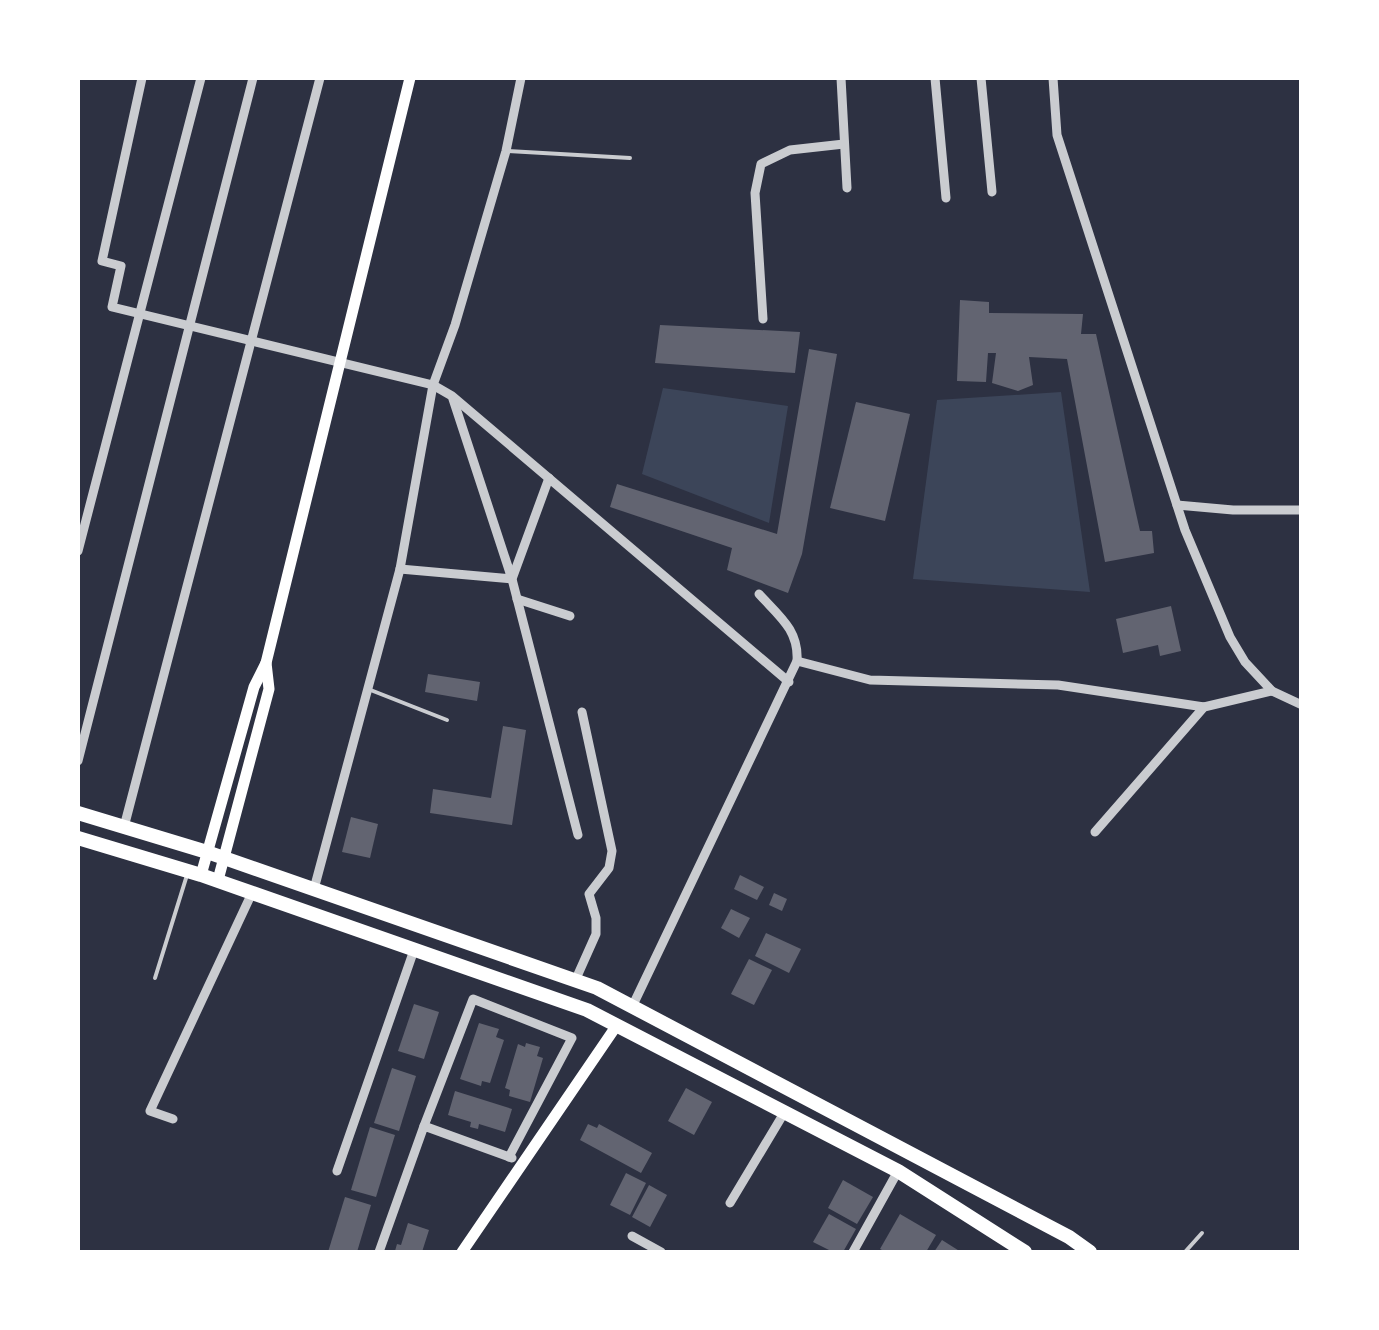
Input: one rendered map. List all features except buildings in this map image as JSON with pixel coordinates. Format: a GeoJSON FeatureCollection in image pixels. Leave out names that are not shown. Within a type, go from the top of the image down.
{"type":"FeatureCollection","features":[{"type":"Feature","properties":{"kind":"main road"},"geometry":{"type":"LineString","coordinates":[[195,873],[207,852],[254,686],[266,663],[410,78]]}},
{"type":"Feature","properties":{"kind":"main road"},"geometry":{"type":"LineString","coordinates":[[218,880],[269,690],[266,663]]}},
{"type":"Feature","properties":{"kind":"main road"},"geometry":{"type":"LineString","coordinates":[[78,813],[314,889],[575,981],[633,1006],[1070,1237],[1090,1252]]}},
{"type":"Feature","properties":{"kind":"main road"},"geometry":{"type":"LineString","coordinates":[[78,838],[218,880],[588,1010],[898,1171],[1025,1252]]}},
{"type":"Feature","properties":{"kind":"main road"},"geometry":{"type":"LineString","coordinates":[[462,1252],[633,1006]]}},
{"type":"Feature","properties":{"kind":"street"},"geometry":{"type":"LineString","coordinates":[[142,78],[102,261],[121,266],[112,307],[433,385],[452,396],[789,682]]}},
{"type":"Feature","properties":{"kind":"street"},"geometry":{"type":"LineString","coordinates":[[78,551],[201,78]]}},
{"type":"Feature","properties":{"kind":"street"},"geometry":{"type":"LineString","coordinates":[[78,761],[253,78]]}},
{"type":"Feature","properties":{"kind":"street"},"geometry":{"type":"LineString","coordinates":[[124,827],[320,78]]}},
{"type":"Feature","properties":{"kind":"street"},"geometry":{"type":"LineString","coordinates":[[314,889],[400,569],[433,385],[455,326],[506,151],[521,78]]}},
{"type":"Feature","properties":{"kind":"street"},"geometry":{"type":"LineString","coordinates":[[841,78],[847,188]]}},
{"type":"Feature","properties":{"kind":"street"},"geometry":{"type":"LineString","coordinates":[[935,78],[946,198]]}},
{"type":"Feature","properties":{"kind":"street"},"geometry":{"type":"LineString","coordinates":[[981,78],[992,192]]}},
{"type":"Feature","properties":{"kind":"street"},"geometry":{"type":"LineString","coordinates":[[1053,78],[1057,136],[1177,505],[1230,637],[1245,662],[1272,691],[1302,705]]}},
{"type":"Feature","properties":{"kind":"street"},"geometry":{"type":"LineString","coordinates":[[763,319],[756,193],[761,164],[790,150],[844,144]]}},
{"type":"Feature","properties":{"kind":"street"},"geometry":{"type":"LineString","coordinates":[[452,396],[512,579],[578,835]]}},
{"type":"Feature","properties":{"kind":"street"},"geometry":{"type":"LineString","coordinates":[[512,579],[550,478]]}},
{"type":"Feature","properties":{"kind":"street"},"geometry":{"type":"LineString","coordinates":[[1177,505],[1302,510]]}},
{"type":"Feature","properties":{"kind":"street"},"geometry":{"type":"LineString","coordinates":[[400,569],[512,579]]}},
{"type":"Feature","properties":{"kind":"street"},"geometry":{"type":"LineString","coordinates":[[633,1006],[797,661],[798,645],[793,631],[759,594]]}},
{"type":"Feature","properties":{"kind":"street"},"geometry":{"type":"LineString","coordinates":[[517,599],[570,616]]}},
{"type":"Feature","properties":{"kind":"street"},"geometry":{"type":"LineString","coordinates":[[797,661],[870,680],[1042,684],[1204,707],[1272,691]]}},
{"type":"Feature","properties":{"kind":"street"},"geometry":{"type":"LineString","coordinates":[[1095,832],[1204,707]]}},
{"type":"Feature","properties":{"kind":"street"},"geometry":{"type":"LineString","coordinates":[[575,981],[596,934],[589,894],[609,868],[612,851],[582,712]]}},
{"type":"Feature","properties":{"kind":"street"},"geometry":{"type":"LineString","coordinates":[[173,1119],[150,1111],[252,893]]}},
{"type":"Feature","properties":{"kind":"street"},"geometry":{"type":"LineString","coordinates":[[337,1171],[414,950]]}},
{"type":"Feature","properties":{"kind":"street"},"geometry":{"type":"LineString","coordinates":[[379,1252],[473,999],[572,1038],[509,1157]]}},
{"type":"Feature","properties":{"kind":"street"},"geometry":{"type":"LineString","coordinates":[[730,1203],[784,1113]]}},
{"type":"Feature","properties":{"kind":"street"},"geometry":{"type":"LineString","coordinates":[[424,1126],[524,1162]]}},
{"type":"Feature","properties":{"kind":"street"},"geometry":{"type":"LineString","coordinates":[[854,1252],[898,1171]]}},
{"type":"Feature","properties":{"kind":"street"},"geometry":{"type":"LineString","coordinates":[[632,1236],[661,1252]]}},
{"type":"Feature","properties":{"kind":"lane"},"geometry":{"type":"LineString","coordinates":[[506,151],[630,158]]}},
{"type":"Feature","properties":{"kind":"lane"},"geometry":{"type":"LineString","coordinates":[[368,689],[447,720]]}},
{"type":"Feature","properties":{"kind":"lane"},"geometry":{"type":"LineString","coordinates":[[156,978],[195,873]]}},
{"type":"Feature","properties":{"kind":"lane"},"geometry":{"type":"LineString","coordinates":[[1185,1252],[1202,1233]]}},
{"type":"Feature","properties":{"kind":"shaded area"},"geometry":{"type":"Polygon","coordinates":[[[663,388],[788,406],[769,523],[642,474],[663,388]]]}},
{"type":"Feature","properties":{"kind":"shaded area"},"geometry":{"type":"Polygon","coordinates":[[[1061,392],[1090,592],[913,579],[937,400],[1061,392]]]}}]}
